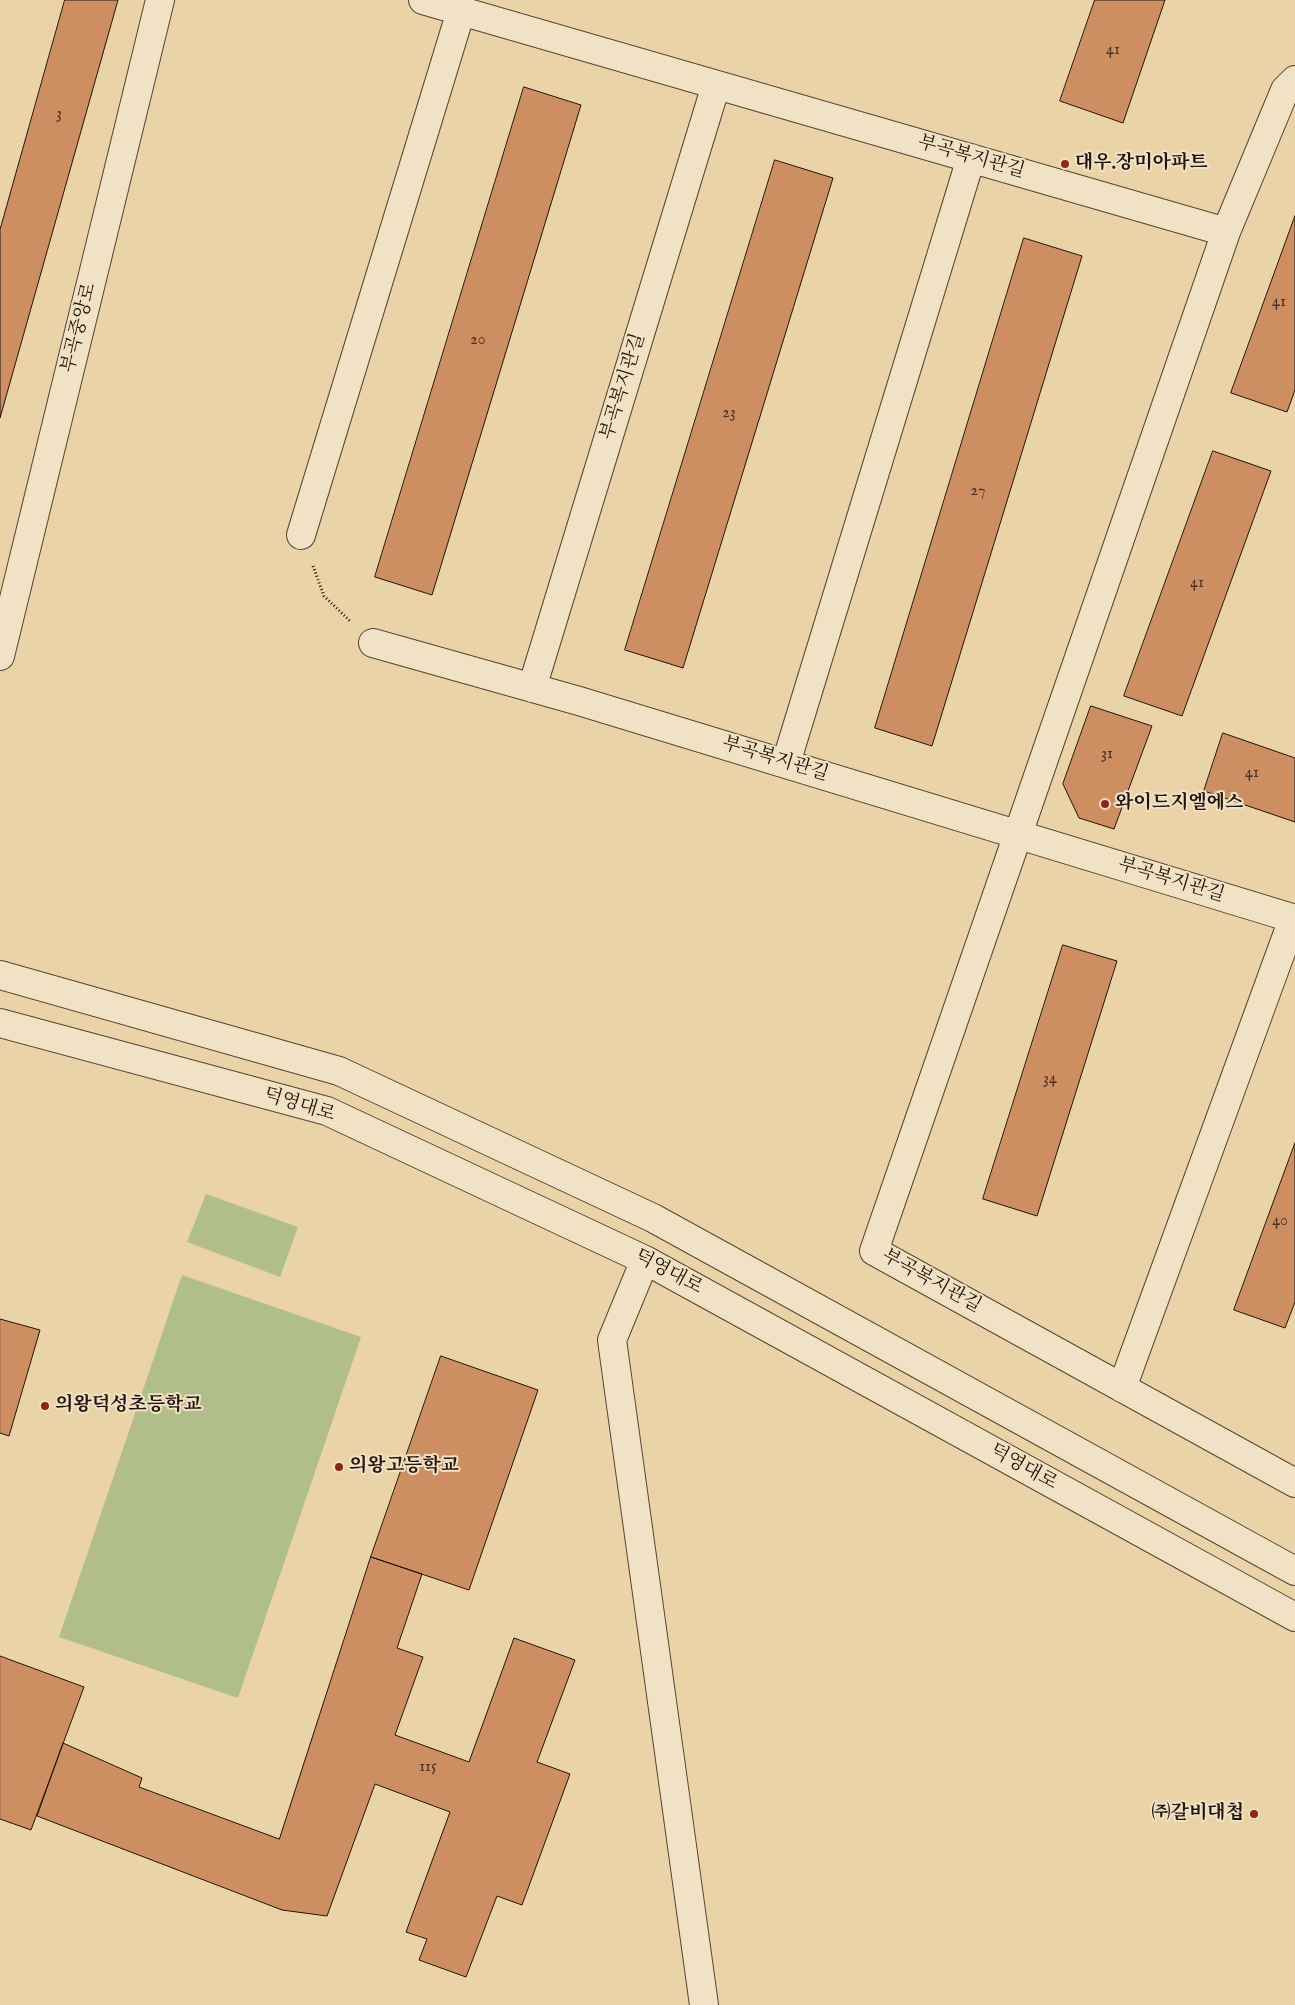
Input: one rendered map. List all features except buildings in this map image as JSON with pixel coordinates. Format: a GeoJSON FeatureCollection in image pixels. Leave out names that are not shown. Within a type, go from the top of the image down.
{"type":"FeatureCollection","features":[{"type":"Feature","properties":{"kind":"street","name":"부곡중앙로"},"geometry":{"type":"LineString","coordinates":[[0,656],[9,581],[160,0]]}},
{"type":"Feature","properties":{"kind":"street","name":"부곡복지관길"},"geometry":{"type":"LineString","coordinates":[[423,0],[1226,232]]}},
{"type":"Feature","properties":{"kind":"street"},"geometry":{"type":"LineString","coordinates":[[301,535],[461,11]]}},
{"type":"Feature","properties":{"kind":"street"},"geometry":{"type":"LineString","coordinates":[[1018,834],[1226,232],[1285,90],[1295,80]]}},
{"type":"Feature","properties":{"kind":"street","name":"부곡복지관길"},"geometry":{"type":"LineString","coordinates":[[532,688],[716,85]]}},
{"type":"Feature","properties":{"kind":"street"},"geometry":{"type":"LineString","coordinates":[[786,764],[971,158]]}},
{"type":"Feature","properties":{"kind":"street","name":"부곡복지관길"},"geometry":{"type":"LineString","coordinates":[[373,643],[532,688],[786,764],[1294,919]]}},
{"type":"Feature","properties":{"kind":"street","name":"부곡복지관길"},"geometry":{"type":"LineString","coordinates":[[1018,834],[874,1251],[1295,1483]]}},
{"type":"Feature","properties":{"kind":"street"},"geometry":{"type":"LineString","coordinates":[[1122,1388],[1294,919]]}},
{"type":"Feature","properties":{"kind":"street"},"geometry":{"type":"LineString","coordinates":[[0,975],[348,1075],[653,1218],[1295,1570]]}},
{"type":"Feature","properties":{"kind":"street","name":"덕영대로"},"geometry":{"type":"LineString","coordinates":[[0,1023],[326,1111],[645,1260],[1295,1617]]}},
{"type":"Feature","properties":{"kind":"street"},"geometry":{"type":"LineString","coordinates":[[645,1260],[612,1340],[704,2005]]}},
{"type":"Feature","properties":{"kind":"path"},"geometry":{"type":"LineString","coordinates":[[301,535],[324,596],[373,643]]}},
{"type":"Feature","properties":{"kind":"green space"},"geometry":{"type":"Polygon","coordinates":[[[206,1194],[298,1227],[280,1277],[187,1242],[206,1194]]]}},
{"type":"Feature","properties":{"kind":"green space"},"geometry":{"type":"Polygon","coordinates":[[[182,1275],[361,1337],[238,1698],[59,1637],[182,1275]]]}},
{"type":"Feature","properties":{"kind":"place","name":"대우.장미아파트"},"geometry":{"type":"Point","coordinates":[1065,164]}},
{"type":"Feature","properties":{"kind":"place","name":"와이드지엘에스"},"geometry":{"type":"Point","coordinates":[1105,804]}},
{"type":"Feature","properties":{"kind":"place","name":"의왕덕성초등학교"},"geometry":{"type":"Point","coordinates":[45,1406]}},
{"type":"Feature","properties":{"kind":"place","name":"의왕고등학교"},"geometry":{"type":"Point","coordinates":[339,1467]}},
{"type":"Feature","properties":{"kind":"place","name":"㈜갈비대첩"},"geometry":{"type":"Point","coordinates":[1254,1814]}}]}
